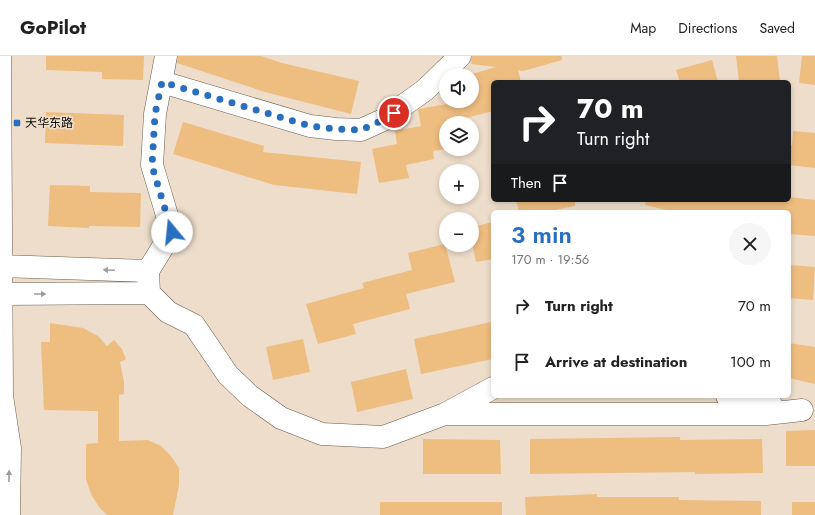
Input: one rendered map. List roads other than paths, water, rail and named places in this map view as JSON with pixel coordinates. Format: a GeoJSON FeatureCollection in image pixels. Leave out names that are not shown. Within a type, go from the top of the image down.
{"type":"FeatureCollection","features":[{"type":"Feature","properties":{"kind":"street"},"geometry":{"type":"LineString","coordinates":[[166,56],[155,114],[152,166],[172,232],[148,271],[149,293],[168,312],[194,325],[228,375],[250,396],[281,418],[322,434],[383,437],[445,414],[491,389]]}},
{"type":"Feature","properties":{"kind":"street"},"geometry":{"type":"LineString","coordinates":[[162,82],[310,126],[361,130],[383,120],[425,90],[460,56]]}},
{"type":"Feature","properties":{"kind":"street"},"geometry":{"type":"LineString","coordinates":[[0,57],[1,402],[10,448],[9,515]]}},
{"type":"Feature","properties":{"kind":"street"},"geometry":{"type":"LineString","coordinates":[[1,266],[148,271]]}},
{"type":"Feature","properties":{"kind":"street"},"geometry":{"type":"LineString","coordinates":[[1,294],[149,293]]}},
{"type":"Feature","properties":{"kind":"street"},"geometry":{"type":"LineString","coordinates":[[739,398],[808,410]]}},
{"type":"Feature","properties":{"kind":"street"},"geometry":{"type":"LineString","coordinates":[[445,414],[766,414],[808,410]]}},
{"type":"Feature","properties":{"kind":"place","name":"天华东路"},"geometry":{"type":"Point","coordinates":[17,123]}}]}
